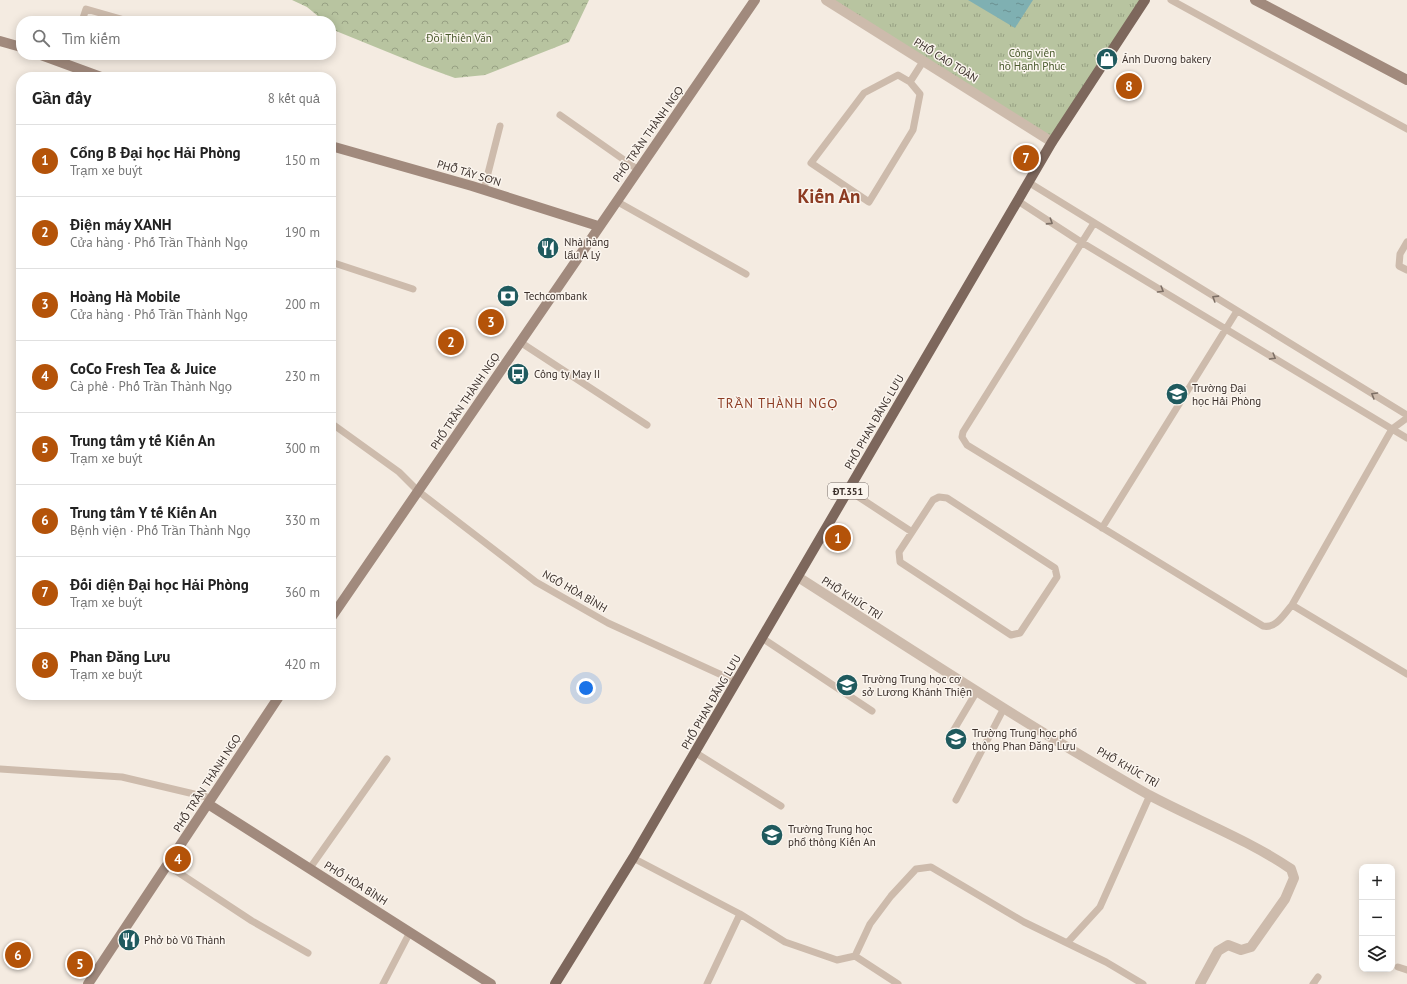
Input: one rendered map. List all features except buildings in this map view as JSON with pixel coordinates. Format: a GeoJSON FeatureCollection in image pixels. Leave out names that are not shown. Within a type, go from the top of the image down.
{"type":"FeatureCollection","features":[{"type":"Feature","properties":{"kind":"main road","name":"PHỐ TRẦN THÀNH NGỌ"},"geometry":{"type":"LineString","coordinates":[[336,611],[637,169],[755,0]]}},
{"type":"Feature","properties":{"kind":"main road","name":"PHỐ PHAN ĐĂNG LƯU"},"geometry":{"type":"LineString","coordinates":[[555,984],[634,858],[696,753],[1028,182],[1052,142],[1145,0]]}},
{"type":"Feature","properties":{"kind":"main road"},"geometry":{"type":"LineString","coordinates":[[1255,0],[1407,80]]}},
{"type":"Feature","properties":{"kind":"main road"},"geometry":{"type":"LineString","coordinates":[[0,42],[16,46]]}},
{"type":"Feature","properties":{"kind":"main road"},"geometry":{"type":"LineString","coordinates":[[66,60],[91,72]]}},
{"type":"Feature","properties":{"kind":"main road","name":"PHỐ TÂY SƠN"},"geometry":{"type":"LineString","coordinates":[[336,147],[484,189],[598,226]]}},
{"type":"Feature","properties":{"kind":"main road","name":"PHỐ TRẦN THÀNH NGỌ"},"geometry":{"type":"LineString","coordinates":[[88,984],[277,700]]}},
{"type":"Feature","properties":{"kind":"main road","name":"PHỐ HÒA BÌNH"},"geometry":{"type":"LineString","coordinates":[[209,801],[310,868],[491,984]]}},
{"type":"Feature","properties":{"kind":"street","name":"PHỐ CAO TOÀN"},"geometry":{"type":"LineString","coordinates":[[826,0],[924,60],[1052,142]]}},
{"type":"Feature","properties":{"kind":"street","name":"PHỐ KHÚC TRÌ"},"geometry":{"type":"LineString","coordinates":[[798,577],[1004,708],[1150,795],[1275,859],[1291,869],[1294,878],[1285,899],[1251,947],[1241,950],[1228,945],[1218,951],[1200,984]]}},
{"type":"Feature","properties":{"kind":"lane"},"geometry":{"type":"LineString","coordinates":[[1171,0],[1407,129]]}},
{"type":"Feature","properties":{"kind":"lane"},"geometry":{"type":"LineString","coordinates":[[84,16],[86,9],[110,16]]}},
{"type":"Feature","properties":{"kind":"lane"},"geometry":{"type":"LineString","coordinates":[[910,82],[924,60]]}},
{"type":"Feature","properties":{"kind":"lane"},"geometry":{"type":"LineString","coordinates":[[898,75],[910,82],[920,94],[913,130],[869,202],[811,163],[864,94],[898,75]]}},
{"type":"Feature","properties":{"kind":"lane"},"geometry":{"type":"LineString","coordinates":[[560,115],[637,169]]}},
{"type":"Feature","properties":{"kind":"lane"},"geometry":{"type":"LineString","coordinates":[[484,189],[500,126]]}},
{"type":"Feature","properties":{"kind":"lane"},"geometry":{"type":"LineString","coordinates":[[1028,182],[1407,415]]}},
{"type":"Feature","properties":{"kind":"lane"},"geometry":{"type":"LineString","coordinates":[[616,201],[746,274]]}},
{"type":"Feature","properties":{"kind":"lane"},"geometry":{"type":"LineString","coordinates":[[1018,201],[1081,242],[1407,438]]}},
{"type":"Feature","properties":{"kind":"lane"},"geometry":{"type":"LineString","coordinates":[[1094,223],[962,437],[967,445],[1263,626],[1269,627],[1274,625],[1292,605],[1392,429],[1407,418]]}},
{"type":"Feature","properties":{"kind":"lane"},"geometry":{"type":"LineString","coordinates":[[1407,242],[1398,261],[1399,266],[1407,270]]}},
{"type":"Feature","properties":{"kind":"lane"},"geometry":{"type":"LineString","coordinates":[[336,264],[413,289]]}},
{"type":"Feature","properties":{"kind":"lane"},"geometry":{"type":"LineString","coordinates":[[1102,528],[1237,311]]}},
{"type":"Feature","properties":{"kind":"lane"},"geometry":{"type":"LineString","coordinates":[[520,342],[647,425]]}},
{"type":"Feature","properties":{"kind":"lane","name":"NGÕ HÒA BÌNH"},"geometry":{"type":"LineString","coordinates":[[336,427],[399,472],[418,491],[536,582],[608,623],[737,682]]}},
{"type":"Feature","properties":{"kind":"lane"},"geometry":{"type":"LineString","coordinates":[[848,490],[912,532]]}},
{"type":"Feature","properties":{"kind":"lane"},"geometry":{"type":"LineString","coordinates":[[939,497],[947,498],[1055,568],[1057,577],[1020,633],[1011,635],[900,562],[899,552],[912,532],[933,500],[939,497]]}},
{"type":"Feature","properties":{"kind":"lane"},"geometry":{"type":"LineString","coordinates":[[1292,605],[1407,674]]}},
{"type":"Feature","properties":{"kind":"lane"},"geometry":{"type":"LineString","coordinates":[[762,638],[872,711]]}},
{"type":"Feature","properties":{"kind":"lane"},"geometry":{"type":"LineString","coordinates":[[949,738],[977,691]]}},
{"type":"Feature","properties":{"kind":"lane"},"geometry":{"type":"LineString","coordinates":[[956,800],[1004,708]]}},
{"type":"Feature","properties":{"kind":"lane"},"geometry":{"type":"LineString","coordinates":[[696,753],[781,806]]}},
{"type":"Feature","properties":{"kind":"lane"},"geometry":{"type":"LineString","coordinates":[[310,868],[387,759]]}},
{"type":"Feature","properties":{"kind":"lane"},"geometry":{"type":"LineString","coordinates":[[0,769],[122,777],[209,801]]}},
{"type":"Feature","properties":{"kind":"lane"},"geometry":{"type":"LineString","coordinates":[[1067,943],[1100,907],[1150,795]]}},
{"type":"Feature","properties":{"kind":"lane"},"geometry":{"type":"LineString","coordinates":[[634,858],[740,914],[785,942],[836,960],[855,956],[898,984]]}},
{"type":"Feature","properties":{"kind":"lane"},"geometry":{"type":"LineString","coordinates":[[167,865],[252,921],[308,953]]}},
{"type":"Feature","properties":{"kind":"lane"},"geometry":{"type":"LineString","coordinates":[[855,956],[870,924],[890,896],[916,868],[931,867],[1024,922],[1106,962],[1143,984]]}},
{"type":"Feature","properties":{"kind":"lane"},"geometry":{"type":"LineString","coordinates":[[707,984],[740,914]]}},
{"type":"Feature","properties":{"kind":"lane"},"geometry":{"type":"LineString","coordinates":[[383,984],[410,932]]}},
{"type":"Feature","properties":{"kind":"lane"},"geometry":{"type":"LineString","coordinates":[[1398,967],[1407,970]]}},
{"type":"Feature","properties":{"kind":"lane"},"geometry":{"type":"LineString","coordinates":[[1313,984],[1318,977]]}},
{"type":"Feature","properties":{"kind":"green space","name":"Đồi Thiên Văn"},"geometry":{"type":"Polygon","coordinates":[[[292,0],[589,0],[569,42],[485,75],[455,78],[336,31],[336,16],[318,16],[307,7],[292,0]]]}},
{"type":"Feature","properties":{"kind":"green space","name":"Công viên hồ Hạnh Phúc"},"geometry":{"type":"Polygon","coordinates":[[[826,0],[1143,0],[1052,142],[826,0]]]}},
{"type":"Feature","properties":{"kind":"water"},"geometry":{"type":"Polygon","coordinates":[[[968,0],[1033,0],[1015,28],[968,0]]]}},
{"type":"Feature","properties":{"kind":"place","name":"Ánh Dương bakery"},"geometry":{"type":"Point","coordinates":[1107,59]}},
{"type":"Feature","properties":{"kind":"place","name":"Phan Đăng Lưu"},"geometry":{"type":"Point","coordinates":[1129,86]}},
{"type":"Feature","properties":{"kind":"place","name":"Đối diện Đại học Hải Phòng"},"geometry":{"type":"Point","coordinates":[1026,158]}},
{"type":"Feature","properties":{"kind":"place","name":"Nhà hàng lẩu A Lý"},"geometry":{"type":"Point","coordinates":[548,248]}},
{"type":"Feature","properties":{"kind":"place","name":"Techcombank"},"geometry":{"type":"Point","coordinates":[508,296]}},
{"type":"Feature","properties":{"kind":"place","name":"Hoàng Hà Mobile"},"geometry":{"type":"Point","coordinates":[491,322]}},
{"type":"Feature","properties":{"kind":"place","name":"Điện máy XANH"},"geometry":{"type":"Point","coordinates":[451,342]}},
{"type":"Feature","properties":{"kind":"place","name":"Công ty May II"},"geometry":{"type":"Point","coordinates":[518,374]}},
{"type":"Feature","properties":{"kind":"place","name":"Trường Đại học Hải Phòng"},"geometry":{"type":"Point","coordinates":[1177,394]}},
{"type":"Feature","properties":{"kind":"place","name":"Cổng B Đại học Hải Phòng"},"geometry":{"type":"Point","coordinates":[838,538]}},
{"type":"Feature","properties":{"kind":"place","name":"Trường Trung học cơ sở Lương Khánh Thiện"},"geometry":{"type":"Point","coordinates":[847,685]}},
{"type":"Feature","properties":{"kind":"place","name":"Trường Trung học phổ thông Phan Đăng Lưu"},"geometry":{"type":"Point","coordinates":[956,739]}},
{"type":"Feature","properties":{"kind":"place","name":"Trường Trung học phổ thông Kiến An"},"geometry":{"type":"Point","coordinates":[772,835]}},
{"type":"Feature","properties":{"kind":"place","name":"CoCo Fresh Tea & Juice"},"geometry":{"type":"Point","coordinates":[178,859]}},
{"type":"Feature","properties":{"kind":"place","name":"Phở bò Vũ Thành"},"geometry":{"type":"Point","coordinates":[129,940]}},
{"type":"Feature","properties":{"kind":"place","name":"Trung tâm Y tế Kiến An"},"geometry":{"type":"Point","coordinates":[18,955]}},
{"type":"Feature","properties":{"kind":"place","name":"Trung tâm y tế Kiến An"},"geometry":{"type":"Point","coordinates":[80,964]}},
{"type":"Feature","properties":{"kind":"district","name":"Kiến An"},"geometry":{"type":"Point","coordinates":[829,196]}},
{"type":"Feature","properties":{"kind":"district","name":"TRẦN THÀNH NGỌ"},"geometry":{"type":"Point","coordinates":[778,403]}}]}
